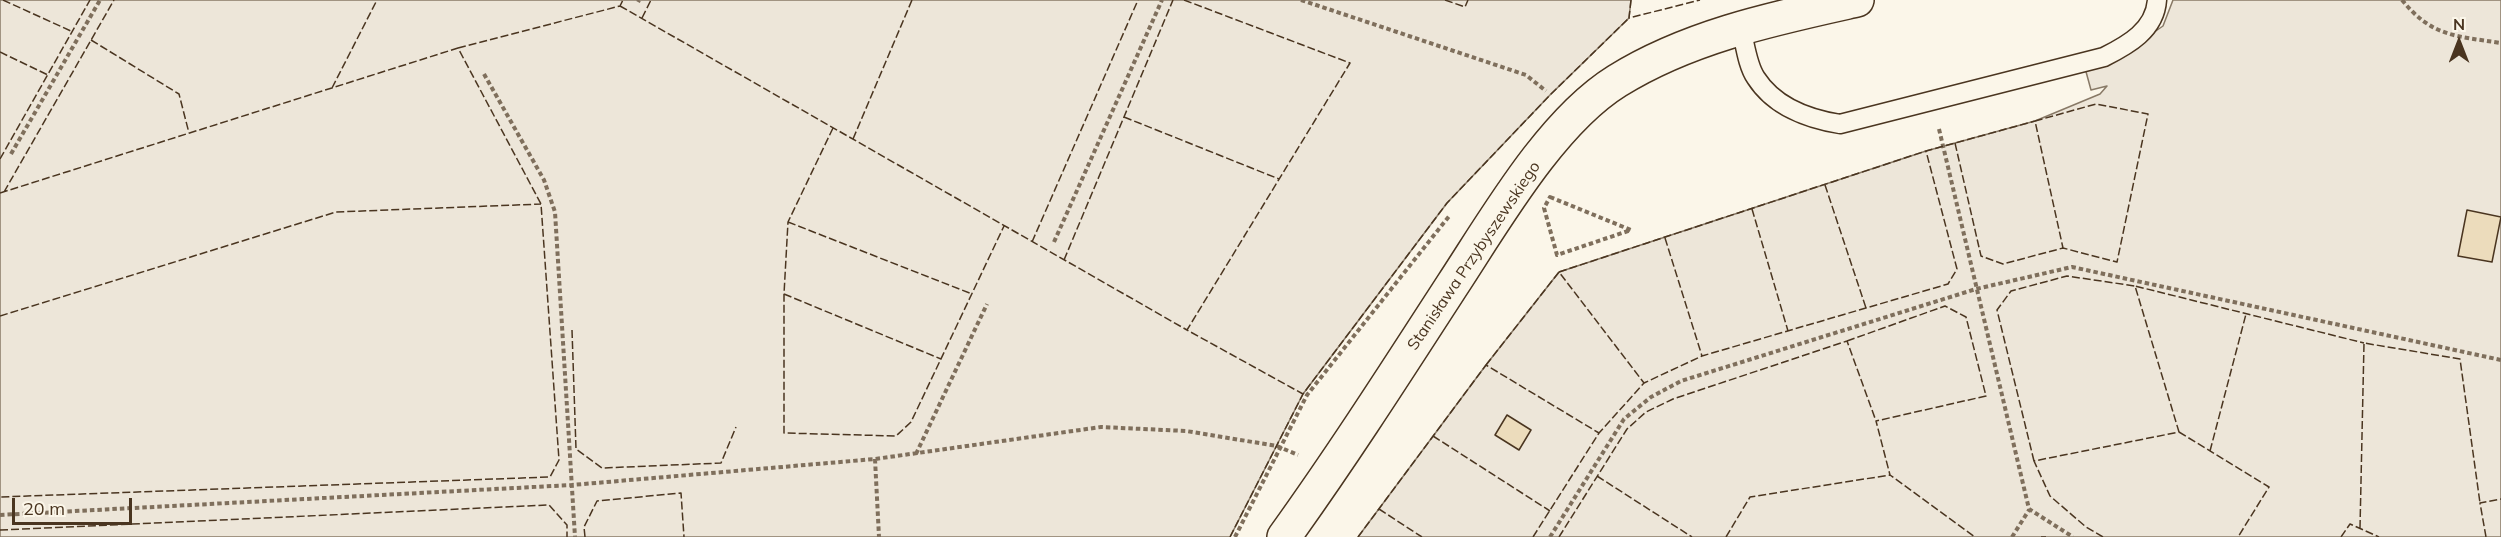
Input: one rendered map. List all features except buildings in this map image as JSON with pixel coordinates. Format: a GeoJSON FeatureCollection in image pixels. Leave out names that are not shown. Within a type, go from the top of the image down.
{"type":"FeatureCollection","features":[{"type":"Feature","properties":{"kind":"street","name":"Stanisława Przybyszewskiego"},"geometry":{"type":"LineString","coordinates":[[1284,537],[1330,473],[1502,210],[1571,119],[1616,81],[1669,54],[1741,28],[1857,0]]}},
{"type":"Feature","properties":{"kind":"lane"},"geometry":{"type":"LineString","coordinates":[[1741,28],[1754,76],[1770,95],[1816,121],[1840,124],[2104,57],[2127,45],[2142,32],[2156,10],[2157,0]]}},
{"type":"Feature","properties":{"kind":"path"},"geometry":{"type":"LineString","coordinates":[[11,154],[99,0]]}},
{"type":"Feature","properties":{"kind":"path"},"geometry":{"type":"LineString","coordinates":[[1054,242],[1162,0]]}},
{"type":"Feature","properties":{"kind":"path"},"geometry":{"type":"LineString","coordinates":[[1301,0],[1526,75],[1550,94],[1571,119]]}},
{"type":"Feature","properties":{"kind":"path"},"geometry":{"type":"LineString","coordinates":[[2402,0],[2416,18],[2446,34],[2501,43]]}},
{"type":"Feature","properties":{"kind":"path"},"geometry":{"type":"LineString","coordinates":[[484,74],[544,180],[555,212],[575,537]]}},
{"type":"Feature","properties":{"kind":"path"},"geometry":{"type":"LineString","coordinates":[[1932,99],[2029,510],[2073,537]]}},
{"type":"Feature","properties":{"kind":"path"},"geometry":{"type":"LineString","coordinates":[[1550,197],[1631,230],[1557,255],[1544,208],[1546,204],[1550,197]]}},
{"type":"Feature","properties":{"kind":"path"},"geometry":{"type":"LineString","coordinates":[[1235,537],[1307,395],[1451,214]]}},
{"type":"Feature","properties":{"kind":"path"},"geometry":{"type":"LineString","coordinates":[[1550,537],[1624,419],[1651,397],[1681,381],[1976,289],[2072,267],[2501,360]]}},
{"type":"Feature","properties":{"kind":"path"},"geometry":{"type":"LineString","coordinates":[[916,454],[987,304]]}},
{"type":"Feature","properties":{"kind":"path"},"geometry":{"type":"LineString","coordinates":[[0,515],[572,485],[875,459],[1101,427],[1186,431],[1281,447],[1330,473]]}},
{"type":"Feature","properties":{"kind":"path"},"geometry":{"type":"LineString","coordinates":[[875,459],[879,537]]}},
{"type":"Feature","properties":{"kind":"path"},"geometry":{"type":"LineString","coordinates":[[2012,537],[2029,510]]}},
{"type":"Feature","properties":{"kind":"shaded area"},"geometry":{"type":"Polygon","coordinates":[[[0,0],[1631,0],[1629,18],[1550,95],[1447,203],[1303,394],[1230,537],[0,537],[0,0]]]}},
{"type":"Feature","properties":{"kind":"shaded area"},"geometry":{"type":"Polygon","coordinates":[[[2173,0],[2501,0],[2501,537],[1358,537],[1486,365],[1559,272],[1926,151],[2035,121],[2100,94],[2107,86],[2091,90],[2085,68],[2131,48],[2163,26],[2173,0]]]}},
{"type":"Feature","properties":{"kind":"fence"},"geometry":{"type":"LineString","coordinates":[[3,0],[73,32]]}},
{"type":"Feature","properties":{"kind":"fence"},"geometry":{"type":"LineString","coordinates":[[0,159],[90,0]]}},
{"type":"Feature","properties":{"kind":"fence"},"geometry":{"type":"LineString","coordinates":[[4,192],[114,0]]}},
{"type":"Feature","properties":{"kind":"fence"},"geometry":{"type":"LineString","coordinates":[[332,88],[377,0]]}},
{"type":"Feature","properties":{"kind":"fence"},"geometry":{"type":"LineString","coordinates":[[458,48],[620,6],[623,0]]}},
{"type":"Feature","properties":{"kind":"fence"},"geometry":{"type":"LineString","coordinates":[[642,18],[651,0]]}},
{"type":"Feature","properties":{"kind":"fence"},"geometry":{"type":"LineString","coordinates":[[853,139],[912,0]]}},
{"type":"Feature","properties":{"kind":"fence"},"geometry":{"type":"LineString","coordinates":[[1032,242],[1138,0]]}},
{"type":"Feature","properties":{"kind":"fence"},"geometry":{"type":"LineString","coordinates":[[1064,260],[1173,0]]}},
{"type":"Feature","properties":{"kind":"fence"},"geometry":{"type":"LineString","coordinates":[[1184,0],[1350,63],[1187,330],[1303,394]]}},
{"type":"Feature","properties":{"kind":"fence"},"geometry":{"type":"LineString","coordinates":[[1445,0],[1465,7],[1468,0]]}},
{"type":"Feature","properties":{"kind":"fence"},"geometry":{"type":"LineString","coordinates":[[1631,0],[1629,18],[1700,0]]}},
{"type":"Feature","properties":{"kind":"fence"},"geometry":{"type":"LineString","coordinates":[[620,6],[1187,330]]}},
{"type":"Feature","properties":{"kind":"fence"},"geometry":{"type":"LineString","coordinates":[[1230,537],[1303,394],[1447,203],[1550,95],[1629,18]]}},
{"type":"Feature","properties":{"kind":"fence"},"geometry":{"type":"LineString","coordinates":[[91,40],[179,94],[189,133]]}},
{"type":"Feature","properties":{"kind":"fence"},"geometry":{"type":"LineString","coordinates":[[0,193],[458,48],[541,204],[559,460],[550,477],[0,497]]}},
{"type":"Feature","properties":{"kind":"fence"},"geometry":{"type":"LineString","coordinates":[[0,52],[48,75]]}},
{"type":"Feature","properties":{"kind":"fence"},"geometry":{"type":"LineString","coordinates":[[1955,143],[1981,256],[2003,264],[2063,248],[2117,262],[2148,114],[2096,104],[2035,121],[2063,248]]}},
{"type":"Feature","properties":{"kind":"fence"},"geometry":{"type":"LineString","coordinates":[[1124,117],[1279,179]]}},
{"type":"Feature","properties":{"kind":"fence"},"geometry":{"type":"LineString","coordinates":[[1559,272],[1926,151],[2035,121]]}},
{"type":"Feature","properties":{"kind":"fence"},"geometry":{"type":"LineString","coordinates":[[833,128],[788,222],[784,294],[784,433],[896,436],[911,422],[1004,226]]}},
{"type":"Feature","properties":{"kind":"fence"},"geometry":{"type":"LineString","coordinates":[[1533,537],[1599,433],[1644,383],[1702,356],[1948,284],[1957,269],[1926,151]]}},
{"type":"Feature","properties":{"kind":"fence"},"geometry":{"type":"LineString","coordinates":[[1825,185],[1866,308]]}},
{"type":"Feature","properties":{"kind":"fence"},"geometry":{"type":"LineString","coordinates":[[0,316],[336,212],[541,204]]}},
{"type":"Feature","properties":{"kind":"fence"},"geometry":{"type":"LineString","coordinates":[[1752,209],[1788,331]]}},
{"type":"Feature","properties":{"kind":"fence"},"geometry":{"type":"LineString","coordinates":[[788,222],[972,294]]}},
{"type":"Feature","properties":{"kind":"fence"},"geometry":{"type":"LineString","coordinates":[[1665,238],[1702,356]]}},
{"type":"Feature","properties":{"kind":"fence"},"geometry":{"type":"LineString","coordinates":[[1486,365],[1559,272],[1644,383]]}},
{"type":"Feature","properties":{"kind":"fence"},"geometry":{"type":"LineString","coordinates":[[2034,461],[1997,310],[2011,291],[2067,276],[2135,286]]}},
{"type":"Feature","properties":{"kind":"fence"},"geometry":{"type":"LineString","coordinates":[[2103,537],[2086,527],[2050,496],[2034,461],[2179,432],[2135,286],[2364,343]]}},
{"type":"Feature","properties":{"kind":"fence"},"geometry":{"type":"LineString","coordinates":[[784,294],[941,359]]}},
{"type":"Feature","properties":{"kind":"fence"},"geometry":{"type":"LineString","coordinates":[[1847,341],[1945,306],[1966,317],[1986,396],[1876,421],[1890,475],[1975,537]]}},
{"type":"Feature","properties":{"kind":"fence"},"geometry":{"type":"LineString","coordinates":[[2210,451],[2246,314]]}},
{"type":"Feature","properties":{"kind":"fence"},"geometry":{"type":"LineString","coordinates":[[572,330],[576,449],[602,468],[721,463],[736,427]]}},
{"type":"Feature","properties":{"kind":"fence"},"geometry":{"type":"LineString","coordinates":[[1559,537],[1627,429],[1646,412],[1673,399],[1847,341],[1876,421]]}},
{"type":"Feature","properties":{"kind":"fence"},"geometry":{"type":"LineString","coordinates":[[2360,528],[2364,343],[2460,359],[2480,503]]}},
{"type":"Feature","properties":{"kind":"fence"},"geometry":{"type":"LineString","coordinates":[[1358,537],[1486,365],[1599,433]]}},
{"type":"Feature","properties":{"kind":"fence"},"geometry":{"type":"LineString","coordinates":[[2179,432],[2269,487],[2238,537]]}},
{"type":"Feature","properties":{"kind":"fence"},"geometry":{"type":"LineString","coordinates":[[1433,436],[1550,511]]}},
{"type":"Feature","properties":{"kind":"fence"},"geometry":{"type":"LineString","coordinates":[[1726,537],[1750,497],[1890,475]]}},
{"type":"Feature","properties":{"kind":"fence"},"geometry":{"type":"LineString","coordinates":[[1597,476],[1692,537]]}},
{"type":"Feature","properties":{"kind":"fence"},"geometry":{"type":"LineString","coordinates":[[585,537],[584,527],[597,501],[681,493],[684,537]]}},
{"type":"Feature","properties":{"kind":"fence"},"geometry":{"type":"LineString","coordinates":[[2486,537],[2480,503],[2501,499]]}},
{"type":"Feature","properties":{"kind":"fence"},"geometry":{"type":"LineString","coordinates":[[0,530],[549,505],[567,525],[567,537]]}},
{"type":"Feature","properties":{"kind":"fence"},"geometry":{"type":"LineString","coordinates":[[1379,509],[1422,537]]}},
{"type":"Feature","properties":{"kind":"fence"},"geometry":{"type":"LineString","coordinates":[[2341,537],[2350,524],[2379,537]]}},
{"type":"Feature","properties":{"kind":"fence"},"geometry":{"type":"LineString","coordinates":[[2041,537],[2046,537]]}}]}
